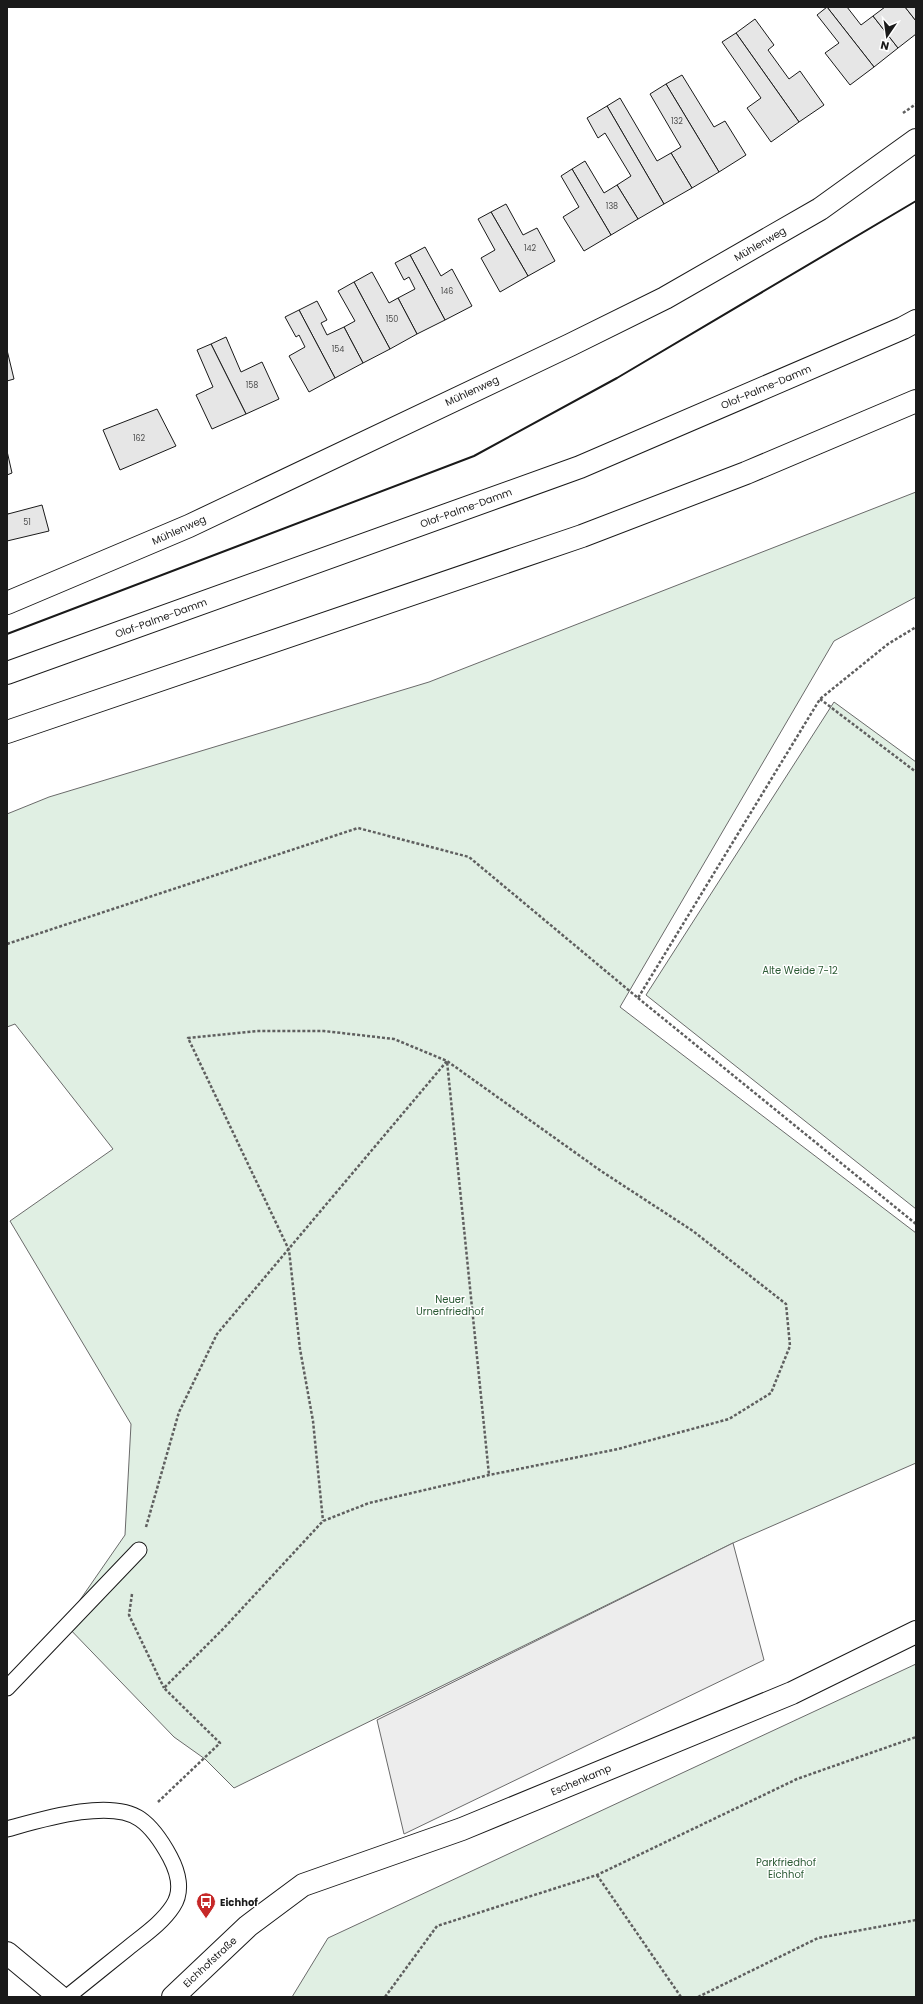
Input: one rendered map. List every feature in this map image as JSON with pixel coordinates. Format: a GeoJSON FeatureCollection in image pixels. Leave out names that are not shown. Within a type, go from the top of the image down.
{"type":"FeatureCollection","features":[{"type":"Feature","properties":{"kind":"main road","name":"Mühlenweg"},"geometry":{"type":"LineString","coordinates":[[7,603],[189,526],[570,345],[665,298],[820,210],[916,140]]}},
{"type":"Feature","properties":{"kind":"main road","name":"Olof-Palme-Damm"},"geometry":{"type":"LineString","coordinates":[[7,673],[580,467],[903,328],[916,321]]}},
{"type":"Feature","properties":{"kind":"main road"},"geometry":{"type":"LineString","coordinates":[[7,732],[582,536],[746,473],[916,401]]}},
{"type":"Feature","properties":{"kind":"main road","name":"Eschenkamp"},"geometry":{"type":"LineString","coordinates":[[248,1926],[303,1885],[462,1829],[792,1692],[916,1632]]}},
{"type":"Feature","properties":{"kind":"main road","name":"Eichhofstraße"},"geometry":{"type":"LineString","coordinates":[[172,1997],[248,1926]]}},
{"type":"Feature","properties":{"kind":"main road"},"geometry":{"type":"LineString","coordinates":[[7,1953],[60,1997]]}},
{"type":"Feature","properties":{"kind":"lane"},"geometry":{"type":"LineString","coordinates":[[7,1688],[139,1550]]}},
{"type":"Feature","properties":{"kind":"lane"},"geometry":{"type":"LineString","coordinates":[[7,1829],[51,1817],[84,1812],[108,1810],[126,1813],[140,1819],[156,1835],[174,1864],[179,1883],[178,1897],[173,1906],[162,1919],[67,1997]]}},
{"type":"Feature","properties":{"kind":"path"},"geometry":{"type":"LineString","coordinates":[[638,998],[820,699],[888,644],[916,627]]}},
{"type":"Feature","properties":{"kind":"path"},"geometry":{"type":"LineString","coordinates":[[820,699],[916,772]]}},
{"type":"Feature","properties":{"kind":"path"},"geometry":{"type":"LineString","coordinates":[[7,944],[358,828],[469,857],[638,998],[916,1224]]}},
{"type":"Feature","properties":{"kind":"path"},"geometry":{"type":"LineString","coordinates":[[164,1688],[224,1628],[323,1521],[368,1503],[489,1475],[618,1449],[728,1419],[771,1393],[790,1346],[786,1304],[693,1232],[601,1171],[448,1061],[394,1039],[324,1031],[257,1031],[188,1038],[289,1250],[300,1349],[313,1421],[323,1521]]}},
{"type":"Feature","properties":{"kind":"path"},"geometry":{"type":"LineString","coordinates":[[139,1550],[179,1412],[217,1334],[448,1061]]}},
{"type":"Feature","properties":{"kind":"path"},"geometry":{"type":"LineString","coordinates":[[448,1061],[489,1475]]}},
{"type":"Feature","properties":{"kind":"path"},"geometry":{"type":"LineString","coordinates":[[132,1593],[129,1615],[164,1688],[220,1743],[140,1819]]}},
{"type":"Feature","properties":{"kind":"path"},"geometry":{"type":"LineString","coordinates":[[385,1997],[437,1926],[597,1875],[797,1779],[916,1737]]}},
{"type":"Feature","properties":{"kind":"path"},"geometry":{"type":"LineString","coordinates":[[597,1875],[681,1997]]}},
{"type":"Feature","properties":{"kind":"path"},"geometry":{"type":"LineString","coordinates":[[698,1997],[818,1938],[916,1920]]}},
{"type":"Feature","properties":{"kind":"green space","name":"Neuer Urnenfriedhof"},"geometry":{"type":"Polygon","coordinates":[[[916,492],[916,597],[834,641],[620,1007],[916,1233],[916,1463],[733,1543],[234,1788],[205,1759],[174,1737],[64,1623],[125,1535],[131,1424],[10,1221],[113,1149],[15,1024],[7,1027],[7,814],[49,797],[429,682],[916,492]]]}},
{"type":"Feature","properties":{"kind":"green space","name":"Alte Weide 7-12"},"geometry":{"type":"Polygon","coordinates":[[[834,702],[916,762],[916,1209],[646,995],[834,702]]]}},
{"type":"Feature","properties":{"kind":"green space","name":"Parkfriedhof Eichhof"},"geometry":{"type":"Polygon","coordinates":[[[916,1664],[916,1997],[292,1997],[328,1938],[916,1664]]]}},
{"type":"Feature","properties":{"kind":"shaded area"},"geometry":{"type":"Polygon","coordinates":[[[733,1543],[764,1660],[404,1834],[377,1720],[733,1543]]]}},
{"type":"Feature","properties":{"kind":"building"},"geometry":{"type":"Polygon","coordinates":[[[827,7],[847,7],[861,25],[873,16],[898,48],[874,67],[827,7]]]}},
{"type":"Feature","properties":{"kind":"building"},"geometry":{"type":"Polygon","coordinates":[[[827,7],[874,67],[850,85],[825,53],[839,43],[817,15],[827,7]]]}},
{"type":"Feature","properties":{"kind":"building"},"geometry":{"type":"Polygon","coordinates":[[[885,7],[905,7],[916,21],[916,34],[898,48],[873,16],[885,7]]]}},
{"type":"Feature","properties":{"kind":"building"},"geometry":{"type":"Polygon","coordinates":[[[905,7],[916,7],[916,21],[905,7]]]}},
{"type":"Feature","properties":{"kind":"building"},"geometry":{"type":"Polygon","coordinates":[[[755,19],[774,45],[768,50],[789,79],[800,71],[824,105],[799,122],[736,33],[755,19]]]}},
{"type":"Feature","properties":{"kind":"building"},"geometry":{"type":"Polygon","coordinates":[[[736,33],[799,122],[771,142],[747,108],[761,98],[722,42],[736,33]]]}},
{"type":"Feature","properties":{"kind":"building"},"geometry":{"type":"Polygon","coordinates":[[[682,75],[714,127],[725,121],[746,155],[719,172],[666,84],[682,75]]]}},
{"type":"Feature","properties":{"kind":"building"},"geometry":{"type":"Polygon","coordinates":[[[666,84],[719,172],[692,188],[671,153],[681,147],[650,94],[666,84]]]}},
{"type":"Feature","properties":{"kind":"building"},"geometry":{"type":"Polygon","coordinates":[[[620,98],[657,161],[671,153],[692,188],[664,204],[607,106],[620,98]]]}},
{"type":"Feature","properties":{"kind":"building"},"geometry":{"type":"Polygon","coordinates":[[[607,106],[664,204],[638,219],[617,185],[631,176],[605,133],[598,138],[587,118],[607,106]]]}},
{"type":"Feature","properties":{"kind":"building"},"geometry":{"type":"Polygon","coordinates":[[[585,161],[604,193],[617,185],[638,219],[611,235],[572,169],[585,161]]]}},
{"type":"Feature","properties":{"kind":"building"},"geometry":{"type":"Polygon","coordinates":[[[572,169],[611,235],[584,251],[563,217],[579,207],[561,176],[572,169]]]}},
{"type":"Feature","properties":{"kind":"building"},"geometry":{"type":"Polygon","coordinates":[[[506,204],[523,235],[537,228],[555,261],[528,276],[491,212],[506,204]]]}},
{"type":"Feature","properties":{"kind":"building"},"geometry":{"type":"Polygon","coordinates":[[[491,212],[528,276],[500,292],[481,258],[495,250],[478,219],[491,212]]]}},
{"type":"Feature","properties":{"kind":"building"},"geometry":{"type":"Polygon","coordinates":[[[425,247],[441,276],[452,269],[472,306],[445,320],[410,255],[425,247]]]}},
{"type":"Feature","properties":{"kind":"building"},"geometry":{"type":"Polygon","coordinates":[[[410,255],[445,320],[417,334],[398,298],[415,289],[409,277],[404,280],[395,263],[410,255]]]}},
{"type":"Feature","properties":{"kind":"building"},"geometry":{"type":"Polygon","coordinates":[[[372,272],[389,303],[398,298],[417,334],[390,349],[354,282],[372,272]]]}},
{"type":"Feature","properties":{"kind":"building"},"geometry":{"type":"Polygon","coordinates":[[[354,282],[390,349],[363,363],[344,327],[355,321],[338,291],[354,282]]]}},
{"type":"Feature","properties":{"kind":"building"},"geometry":{"type":"Polygon","coordinates":[[[317,301],[327,320],[321,323],[327,335],[344,327],[363,363],[335,378],[299,310],[317,301]]]}},
{"type":"Feature","properties":{"kind":"building"},"geometry":{"type":"Polygon","coordinates":[[[299,310],[335,378],[309,392],[289,356],[305,347],[299,335],[296,337],[285,317],[299,310]]]}},
{"type":"Feature","properties":{"kind":"building"},"geometry":{"type":"Polygon","coordinates":[[[226,337],[241,372],[262,362],[279,399],[246,414],[211,344],[226,337]]]}},
{"type":"Feature","properties":{"kind":"building"},"geometry":{"type":"Polygon","coordinates":[[[211,344],[246,414],[212,429],[196,395],[213,387],[197,350],[211,344]]]}},
{"type":"Feature","properties":{"kind":"building"},"geometry":{"type":"Polygon","coordinates":[[[7,350],[14,379],[7,381],[7,350]]]}},
{"type":"Feature","properties":{"kind":"building"},"geometry":{"type":"Polygon","coordinates":[[[157,409],[176,446],[120,470],[103,430],[157,409]]]}},
{"type":"Feature","properties":{"kind":"building"},"geometry":{"type":"Polygon","coordinates":[[[7,451],[12,473],[7,475],[7,451]]]}},
{"type":"Feature","properties":{"kind":"building"},"geometry":{"type":"Polygon","coordinates":[[[42,505],[49,531],[7,541],[7,511],[8,514],[42,505]]]}},
{"type":"Feature","properties":{"kind":"wall"},"geometry":{"type":"LineString","coordinates":[[7,634],[474,456],[617,378],[916,201]]}},
{"type":"Feature","properties":{"kind":"place","name":"Eichhof"},"geometry":{"type":"Point","coordinates":[206,1919]}}]}
